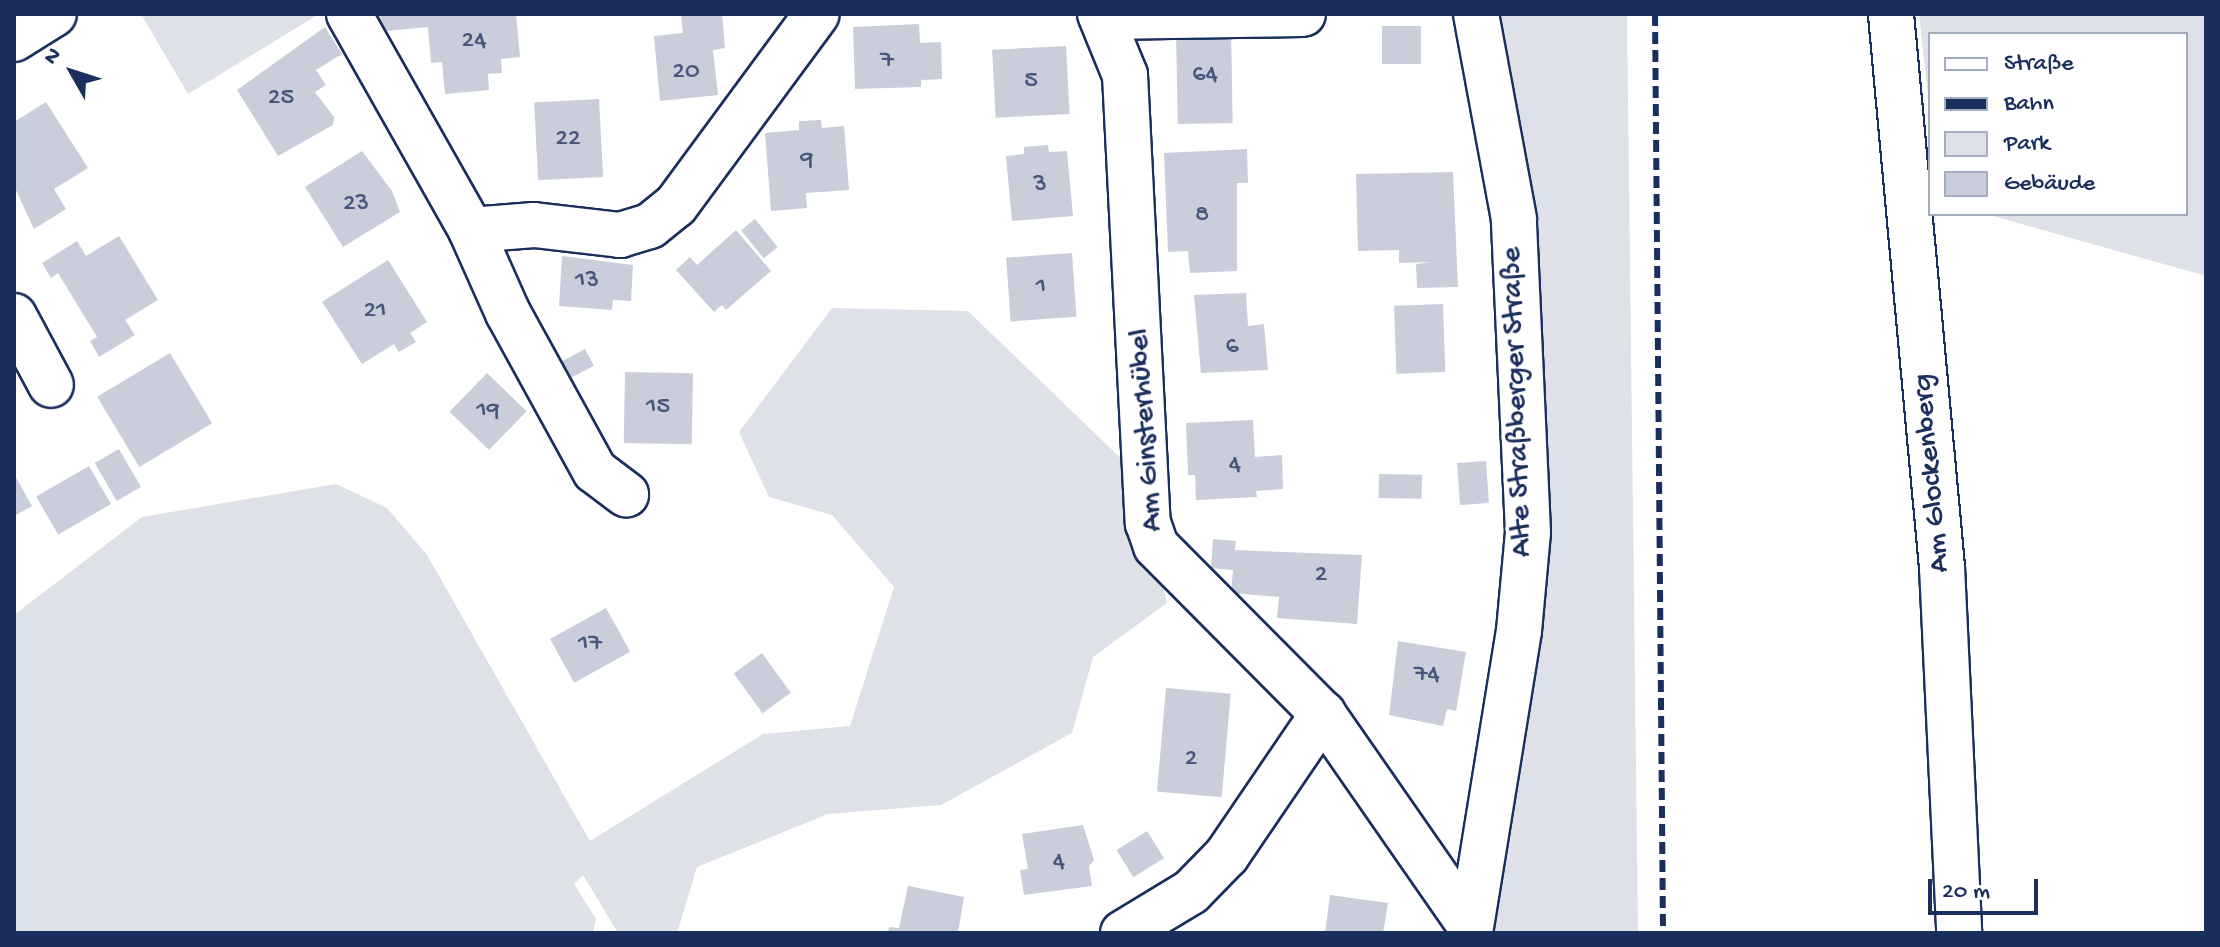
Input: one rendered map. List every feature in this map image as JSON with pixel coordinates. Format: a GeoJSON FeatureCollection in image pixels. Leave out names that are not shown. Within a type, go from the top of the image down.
{"type":"FeatureCollection","features":[{"type":"Feature","properties":{"kind":"street"},"geometry":{"type":"LineString","coordinates":[[14,39],[54,14]]}},
{"type":"Feature","properties":{"kind":"street"},"geometry":{"type":"LineString","coordinates":[[349,14],[471,230],[508,313],[595,471],[626,494]]}},
{"type":"Feature","properties":{"kind":"street"},"geometry":{"type":"LineString","coordinates":[[471,230],[534,225],[620,235],[650,226],[676,205],[817,14]]}},
{"type":"Feature","properties":{"kind":"street","name":"Am Ginsterhübel"},"geometry":{"type":"LineString","coordinates":[[1303,14],[1102,16],[1125,75],[1148,523],[1156,546],[1323,714],[1470,928]]}},
{"type":"Feature","properties":{"kind":"street","name":"Alte Straßberger Straße"},"geometry":{"type":"LineString","coordinates":[[1470,928],[1519,631],[1528,532],[1514,219],[1476,14]]}},
{"type":"Feature","properties":{"kind":"street","name":"Am Glockenberg"},"geometry":{"type":"LineString","coordinates":[[1891,14],[1942,567],[1959,933]]}},
{"type":"Feature","properties":{"kind":"street"},"geometry":{"type":"LineString","coordinates":[[14,316],[51,385]]}},
{"type":"Feature","properties":{"kind":"street"},"geometry":{"type":"LineString","coordinates":[[1123,933],[1191,892],[1227,855],[1323,714]]}},
{"type":"Feature","properties":{"kind":"green space"},"geometry":{"type":"Polygon","coordinates":[[[141,14],[319,14],[188,94],[141,14]]]}},
{"type":"Feature","properties":{"kind":"green space"},"geometry":{"type":"Polygon","coordinates":[[[1492,14],[1627,14],[1638,933],[1491,933],[1518,704],[1492,14]]]}},
{"type":"Feature","properties":{"kind":"green space"},"geometry":{"type":"Polygon","coordinates":[[[1919,14],[2206,14],[2206,276],[1993,216],[2188,216],[2188,32],[1928,32],[1928,97],[1919,14]]]}},
{"type":"Feature","properties":{"kind":"green space"},"geometry":{"type":"Polygon","coordinates":[[[832,308],[968,311],[1136,473],[1167,603],[1093,657],[1072,733],[941,805],[828,814],[697,867],[677,933],[618,933],[583,875],[574,884],[596,919],[593,933],[14,933],[14,615],[142,517],[336,484],[387,508],[427,555],[590,841],[763,734],[850,726],[894,587],[832,515],[769,497],[739,432],[832,308]]]}},
{"type":"Feature","properties":{"kind":"building"},"geometry":{"type":"Polygon","coordinates":[[[376,14],[516,14],[520,57],[501,59],[502,73],[488,74],[489,90],[445,94],[442,62],[431,63],[428,27],[386,31],[376,14]]]}},
{"type":"Feature","properties":{"kind":"building"},"geometry":{"type":"Polygon","coordinates":[[[681,14],[722,14],[725,48],[713,50],[718,95],[660,101],[654,36],[683,33],[681,14]]]}},
{"type":"Feature","properties":{"kind":"building"},"geometry":{"type":"Polygon","coordinates":[[[919,24],[920,43],[941,42],[942,79],[921,80],[921,87],[855,89],[853,27],[919,24]]]}},
{"type":"Feature","properties":{"kind":"building"},"geometry":{"type":"Polygon","coordinates":[[[1382,26],[1421,26],[1421,64],[1382,64],[1382,26]]]}},
{"type":"Feature","properties":{"kind":"building"},"geometry":{"type":"Polygon","coordinates":[[[325,27],[342,54],[316,70],[326,85],[315,92],[334,117],[333,125],[278,156],[237,90],[325,27]]]}},
{"type":"Feature","properties":{"kind":"building"},"geometry":{"type":"Polygon","coordinates":[[[1231,27],[1233,123],[1178,124],[1176,28],[1231,27]]]}},
{"type":"Feature","properties":{"kind":"building"},"geometry":{"type":"Polygon","coordinates":[[[1066,46],[1070,114],[996,118],[992,50],[1066,46]]]}},
{"type":"Feature","properties":{"kind":"building"},"geometry":{"type":"Polygon","coordinates":[[[599,99],[603,177],[538,180],[534,102],[599,99]]]}},
{"type":"Feature","properties":{"kind":"building"},"geometry":{"type":"Polygon","coordinates":[[[46,102],[88,168],[54,189],[66,209],[34,229],[14,186],[14,122],[46,102]]]}},
{"type":"Feature","properties":{"kind":"building"},"geometry":{"type":"Polygon","coordinates":[[[821,120],[822,128],[844,126],[849,190],[806,193],[807,208],[771,211],[765,133],[799,130],[799,121],[821,120]]]}},
{"type":"Feature","properties":{"kind":"building"},"geometry":{"type":"Polygon","coordinates":[[[1048,145],[1049,152],[1067,151],[1073,216],[1012,221],[1006,156],[1024,154],[1024,147],[1048,145]]]}},
{"type":"Feature","properties":{"kind":"building"},"geometry":{"type":"Polygon","coordinates":[[[1247,149],[1248,183],[1237,183],[1237,271],[1190,273],[1188,251],[1168,252],[1164,153],[1247,149]]]}},
{"type":"Feature","properties":{"kind":"building"},"geometry":{"type":"Polygon","coordinates":[[[362,151],[392,191],[400,212],[343,247],[305,187],[362,151]]]}},
{"type":"Feature","properties":{"kind":"building"},"geometry":{"type":"Polygon","coordinates":[[[1453,172],[1458,287],[1417,288],[1416,264],[1432,262],[1399,263],[1399,250],[1358,251],[1356,174],[1453,172]]]}},
{"type":"Feature","properties":{"kind":"building"},"geometry":{"type":"Polygon","coordinates":[[[755,219],[778,247],[764,258],[741,230],[755,219]]]}},
{"type":"Feature","properties":{"kind":"building"},"geometry":{"type":"Polygon","coordinates":[[[736,230],[771,271],[726,310],[722,305],[714,312],[676,270],[690,257],[697,265],[736,230]]]}},
{"type":"Feature","properties":{"kind":"building"},"geometry":{"type":"Polygon","coordinates":[[[119,236],[158,300],[125,320],[135,335],[99,357],[90,341],[97,337],[58,273],[51,278],[42,263],[77,241],[86,256],[119,236]]]}},
{"type":"Feature","properties":{"kind":"building"},"geometry":{"type":"Polygon","coordinates":[[[1072,253],[1076,317],[1011,321],[1006,258],[1072,253]]]}},
{"type":"Feature","properties":{"kind":"building"},"geometry":{"type":"Polygon","coordinates":[[[562,256],[633,265],[631,301],[613,300],[612,310],[559,306],[562,256]]]}},
{"type":"Feature","properties":{"kind":"building"},"geometry":{"type":"Polygon","coordinates":[[[388,260],[427,322],[410,333],[416,342],[399,352],[394,344],[362,364],[322,302],[388,260]]]}},
{"type":"Feature","properties":{"kind":"building"},"geometry":{"type":"Polygon","coordinates":[[[1246,293],[1248,326],[1264,324],[1268,370],[1201,373],[1194,295],[1246,293]]]}},
{"type":"Feature","properties":{"kind":"building"},"geometry":{"type":"Polygon","coordinates":[[[1443,304],[1445,372],[1396,374],[1394,306],[1443,304]]]}},
{"type":"Feature","properties":{"kind":"building"},"geometry":{"type":"Polygon","coordinates":[[[585,349],[594,366],[567,380],[559,363],[585,349]]]}},
{"type":"Feature","properties":{"kind":"building"},"geometry":{"type":"Polygon","coordinates":[[[170,353],[212,423],[139,467],[97,397],[170,353]]]}},
{"type":"Feature","properties":{"kind":"building"},"geometry":{"type":"Polygon","coordinates":[[[625,372],[693,373],[692,444],[624,443],[625,372]]]}},
{"type":"Feature","properties":{"kind":"building"},"geometry":{"type":"Polygon","coordinates":[[[487,373],[527,411],[489,450],[449,412],[487,373]]]}},
{"type":"Feature","properties":{"kind":"building"},"geometry":{"type":"Polygon","coordinates":[[[1253,420],[1255,457],[1282,455],[1283,489],[1256,491],[1257,497],[1196,500],[1195,475],[1188,475],[1186,423],[1253,420]]]}},
{"type":"Feature","properties":{"kind":"building"},"geometry":{"type":"Polygon","coordinates":[[[119,449],[141,487],[117,501],[95,463],[119,449]]]}},
{"type":"Feature","properties":{"kind":"building"},"geometry":{"type":"Polygon","coordinates":[[[1486,461],[1489,503],[1460,505],[1457,463],[1486,461]]]}},
{"type":"Feature","properties":{"kind":"building"},"geometry":{"type":"Polygon","coordinates":[[[89,466],[111,504],[58,535],[36,496],[89,466]]]}},
{"type":"Feature","properties":{"kind":"building"},"geometry":{"type":"Polygon","coordinates":[[[14,474],[32,506],[14,516],[14,474]]]}},
{"type":"Feature","properties":{"kind":"building"},"geometry":{"type":"Polygon","coordinates":[[[1379,474],[1422,475],[1422,499],[1379,498],[1379,474]]]}},
{"type":"Feature","properties":{"kind":"building"},"geometry":{"type":"Polygon","coordinates":[[[1213,539],[1236,541],[1235,550],[1362,555],[1357,624],[1277,618],[1279,597],[1231,593],[1233,570],[1211,568],[1213,539]]]}},
{"type":"Feature","properties":{"kind":"building"},"geometry":{"type":"Polygon","coordinates":[[[606,608],[630,652],[574,683],[550,639],[606,608]]]}},
{"type":"Feature","properties":{"kind":"building"},"geometry":{"type":"Polygon","coordinates":[[[1398,641],[1466,652],[1456,711],[1447,709],[1443,726],[1389,715],[1398,641]]]}},
{"type":"Feature","properties":{"kind":"building"},"geometry":{"type":"Polygon","coordinates":[[[762,653],[791,693],[762,713],[734,674],[762,653]]]}},
{"type":"Feature","properties":{"kind":"building"},"geometry":{"type":"Polygon","coordinates":[[[1166,688],[1231,694],[1222,797],[1157,792],[1166,688]]]}},
{"type":"Feature","properties":{"kind":"building"},"geometry":{"type":"Polygon","coordinates":[[[1083,825],[1094,860],[1089,866],[1092,886],[1024,895],[1020,870],[1028,869],[1022,834],[1083,825]]]}},
{"type":"Feature","properties":{"kind":"building"},"geometry":{"type":"Polygon","coordinates":[[[1147,831],[1164,858],[1133,877],[1116,850],[1147,831]]]}},
{"type":"Feature","properties":{"kind":"building"},"geometry":{"type":"Polygon","coordinates":[[[908,886],[964,897],[958,933],[888,933],[889,927],[899,928],[908,886]]]}},
{"type":"Feature","properties":{"kind":"building"},"geometry":{"type":"Polygon","coordinates":[[[1330,895],[1388,903],[1383,933],[1325,933],[1330,895]]]}},
{"type":"Feature","properties":{"kind":"railway"},"geometry":{"type":"LineString","coordinates":[[1655,14],[1663,933]]}}]}
